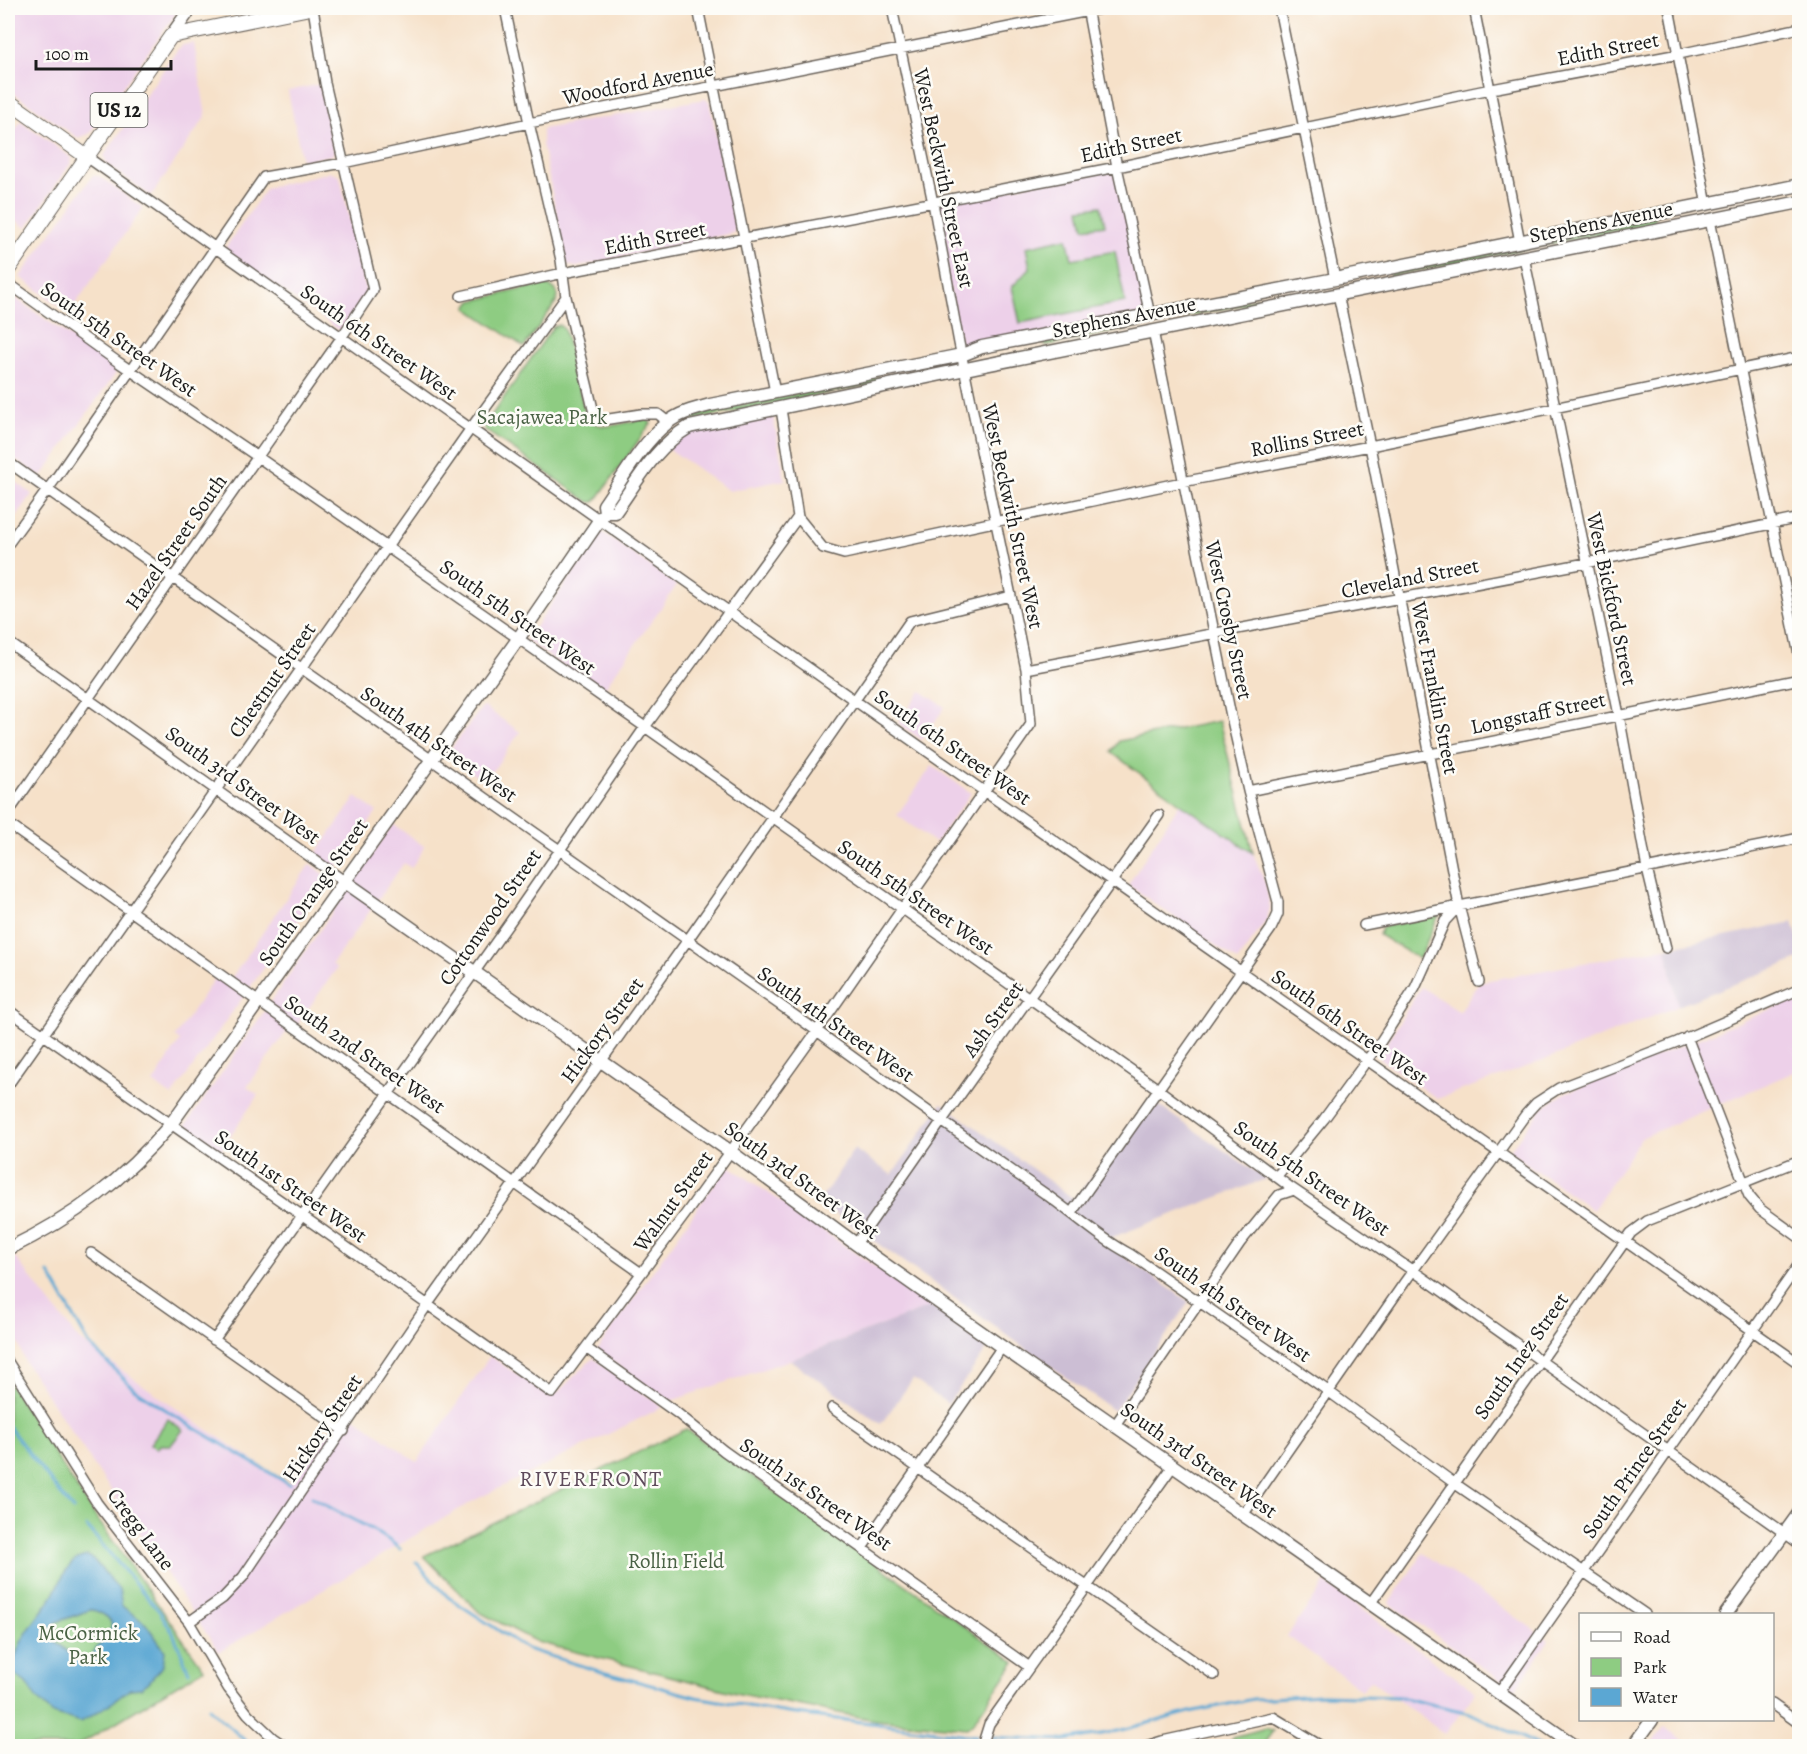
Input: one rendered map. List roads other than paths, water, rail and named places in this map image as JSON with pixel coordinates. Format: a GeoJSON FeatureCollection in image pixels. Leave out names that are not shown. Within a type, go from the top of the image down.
{"type":"FeatureCollection","features":[{"type":"Feature","properties":{"kind":"highway"},"geometry":{"type":"LineString","coordinates":[[171,36],[311,8]]}},
{"type":"Feature","properties":{"kind":"highway","name":"US 12"},"geometry":{"type":"LineString","coordinates":[[8,270],[171,36]]}},
{"type":"Feature","properties":{"kind":"highway","name":"US 12"},"geometry":{"type":"LineString","coordinates":[[8,101],[87,157]]}},
{"type":"Feature","properties":{"kind":"main road"},"geometry":{"type":"LineString","coordinates":[[171,36],[191,8]]}},
{"type":"Feature","properties":{"kind":"main road","name":"Stephens Avenue"},"geometry":{"type":"LineString","coordinates":[[1800,185],[1335,279],[982,347],[962,355],[710,405],[686,412],[668,422],[651,438],[604,505],[602,516],[615,512],[661,447],[672,436],[689,427],[1153,331],[1800,202]]}},
{"type":"Feature","properties":{"kind":"main road"},"geometry":{"type":"LineString","coordinates":[[1707,205],[1710,220]]}},
{"type":"Feature","properties":{"kind":"main road"},"geometry":{"type":"LineString","coordinates":[[1335,279],[1338,294]]}},
{"type":"Feature","properties":{"kind":"main road","name":"South Orange Street"},"geometry":{"type":"LineString","coordinates":[[8,1249],[44,1231],[90,1202],[120,1178],[171,1124],[518,639],[602,516]]}},
{"type":"Feature","properties":{"kind":"main road","name":"South 3rd Street West"},"geometry":{"type":"LineString","coordinates":[[344,881],[731,1152],[856,1245],[1575,1746]]}},
{"type":"Feature","properties":{"kind":"main road"},"geometry":{"type":"LineString","coordinates":[[1727,1613],[1800,1512]]}},
{"type":"Feature","properties":{"kind":"main road"},"geometry":{"type":"LineString","coordinates":[[1633,1746],[1651,1721]]}},
{"type":"Feature","properties":{"kind":"street"},"geometry":{"type":"LineString","coordinates":[[311,8],[343,163]]}},
{"type":"Feature","properties":{"kind":"street"},"geometry":{"type":"LineString","coordinates":[[506,8],[563,273],[566,297],[594,413],[598,420],[658,414],[668,422]]}},
{"type":"Feature","properties":{"kind":"street"},"geometry":{"type":"LineString","coordinates":[[698,8],[775,392]]}},
{"type":"Feature","properties":{"kind":"street","name":"West Beckwith Street East"},"geometry":{"type":"LineString","coordinates":[[892,8],[965,370]]}},
{"type":"Feature","properties":{"kind":"street","name":"Woodford Avenue"},"geometry":{"type":"LineString","coordinates":[[8,544],[264,177],[343,163],[1087,9],[1104,8]]}},
{"type":"Feature","properties":{"kind":"street"},"geometry":{"type":"LineString","coordinates":[[1279,8],[1335,279]]}},
{"type":"Feature","properties":{"kind":"street"},"geometry":{"type":"LineString","coordinates":[[1474,8],[1520,242]]}},
{"type":"Feature","properties":{"kind":"street"},"geometry":{"type":"LineString","coordinates":[[1669,8],[1707,205]]}},
{"type":"Feature","properties":{"kind":"street"},"geometry":{"type":"LineString","coordinates":[[1087,9],[1117,167],[1150,315]]}},
{"type":"Feature","properties":{"kind":"street","name":"Edith Street"},"geometry":{"type":"LineString","coordinates":[[465,295],[563,273],[1117,167],[1303,127],[1679,54],[1800,28]]}},
{"type":"Feature","properties":{"kind":"street","name":"South 6th Street West"},"geometry":{"type":"LineString","coordinates":[[87,157],[471,429],[602,516],[728,611],[1800,1364]]}},
{"type":"Feature","properties":{"kind":"street","name":"Hazel Street South"},"geometry":{"type":"LineString","coordinates":[[8,813],[373,290],[343,163]]}},
{"type":"Feature","properties":{"kind":"street"},"geometry":{"type":"LineString","coordinates":[[1710,220],[1800,660]]}},
{"type":"Feature","properties":{"kind":"street","name":"West Bickford Street"},"geometry":{"type":"LineString","coordinates":[[1524,257],[1619,715],[1647,869],[1666,948]]}},
{"type":"Feature","properties":{"kind":"street","name":"South 5th Street West"},"geometry":{"type":"LineString","coordinates":[[8,283],[645,727],[1158,1089],[1294,1190],[1414,1271],[1800,1545]]}},
{"type":"Feature","properties":{"kind":"street","name":"West Franklin Street"},"geometry":{"type":"LineString","coordinates":[[1338,294],[1370,446],[1459,906],[1479,982]]}},
{"type":"Feature","properties":{"kind":"street","name":"Chestnut Street"},"geometry":{"type":"LineString","coordinates":[[8,1085],[566,297]]}},
{"type":"Feature","properties":{"kind":"street","name":"West Crosby Street"},"geometry":{"type":"LineString","coordinates":[[1153,331],[1182,482],[1248,791],[1278,902],[1278,914],[1271,929],[1241,971]]}},
{"type":"Feature","properties":{"kind":"street","name":"Rollins Street"},"geometry":{"type":"LineString","coordinates":[[798,517],[823,548],[844,554],[1182,482],[1370,446],[1800,357]]}},
{"type":"Feature","properties":{"kind":"street","name":"West Beckwith Street West"},"geometry":{"type":"LineString","coordinates":[[965,370],[1026,669],[1031,724],[985,791]]}},
{"type":"Feature","properties":{"kind":"street"},"geometry":{"type":"LineString","coordinates":[[781,409],[798,517]]}},
{"type":"Feature","properties":{"kind":"street","name":"South 4th Street West"},"geometry":{"type":"LineString","coordinates":[[8,462],[817,1031],[941,1122],[1072,1212],[1116,1246],[1644,1613]]}},
{"type":"Feature","properties":{"kind":"street","name":"Cottonwood Street"},"geometry":{"type":"LineString","coordinates":[[214,1340],[645,727],[798,517]]}},
{"type":"Feature","properties":{"kind":"street","name":"Cleveland Street"},"geometry":{"type":"LineString","coordinates":[[1026,669],[1586,563],[1800,518]]}},
{"type":"Feature","properties":{"kind":"street","name":"Hickory Street"},"geometry":{"type":"LineString","coordinates":[[189,1622],[231,1590],[264,1545],[344,1431],[428,1304],[774,818],[910,621],[1011,596]]}},
{"type":"Feature","properties":{"kind":"street","name":"South 3rd Street West"},"geometry":{"type":"LineString","coordinates":[[8,642],[344,881]]}},
{"type":"Feature","properties":{"kind":"street","name":"Longstaff Street"},"geometry":{"type":"LineString","coordinates":[[1248,791],[1800,679]]}},
{"type":"Feature","properties":{"kind":"street","name":"Walnut Street"},"geometry":{"type":"LineString","coordinates":[[552,1393],[731,1152],[985,791]]}},
{"type":"Feature","properties":{"kind":"street","name":"Ash Street"},"geometry":{"type":"LineString","coordinates":[[856,1245],[1159,815]]}},
{"type":"Feature","properties":{"kind":"street","name":"South 2nd Street West"},"geometry":{"type":"LineString","coordinates":[[8,824],[515,1182],[641,1274]]}},
{"type":"Feature","properties":{"kind":"street"},"geometry":{"type":"LineString","coordinates":[[1364,925],[1800,837]]}},
{"type":"Feature","properties":{"kind":"street"},"geometry":{"type":"LineString","coordinates":[[1276,1176],[1324,1119],[1368,1061],[1406,1003],[1445,921],[1459,906]]}},
{"type":"Feature","properties":{"kind":"street"},"geometry":{"type":"LineString","coordinates":[[1072,1212],[1241,971]]}},
{"type":"Feature","properties":{"kind":"street"},"geometry":{"type":"LineString","coordinates":[[1244,1515],[1328,1392],[1526,1114],[1559,1088],[1800,989]]}},
{"type":"Feature","properties":{"kind":"street","name":"South 1st Street West"},"geometry":{"type":"LineString","coordinates":[[8,1010],[44,1033],[552,1393]]}},
{"type":"Feature","properties":{"kind":"street"},"geometry":{"type":"LineString","coordinates":[[1687,1037],[1749,1196],[1760,1209],[1800,1238]]}},
{"type":"Feature","properties":{"kind":"street","name":"South Inez Street"},"geometry":{"type":"LineString","coordinates":[[1370,1604],[1624,1241],[1647,1221],[1800,1160]]}},
{"type":"Feature","properties":{"kind":"street"},"geometry":{"type":"LineString","coordinates":[[1115,1425],[1240,1243],[1279,1195],[1294,1190]]}},
{"type":"Feature","properties":{"kind":"street"},"geometry":{"type":"LineString","coordinates":[[91,1253],[344,1431]]}},
{"type":"Feature","properties":{"kind":"street","name":"South Prince Street"},"geometry":{"type":"LineString","coordinates":[[1498,1694],[1800,1263]]}},
{"type":"Feature","properties":{"kind":"street"},"geometry":{"type":"LineString","coordinates":[[862,1548],[1002,1347]]}},
{"type":"Feature","properties":{"kind":"street","name":"South 1st Street West"},"geometry":{"type":"LineString","coordinates":[[586,1348],[677,1413],[724,1451],[1028,1666]]}},
{"type":"Feature","properties":{"kind":"street","name":"Cregg Lane"},"geometry":{"type":"LineString","coordinates":[[8,1362],[97,1503],[189,1622],[228,1688],[248,1714],[285,1746]]}},
{"type":"Feature","properties":{"kind":"street"},"geometry":{"type":"LineString","coordinates":[[832,1408],[1214,1675]]}},
{"type":"Feature","properties":{"kind":"street"},"geometry":{"type":"LineString","coordinates":[[982,1746],[989,1724],[1028,1666],[1173,1466]]}},
{"type":"Feature","properties":{"kind":"street"},"geometry":{"type":"LineString","coordinates":[[1774,1705],[1800,1724]]}},
{"type":"Feature","properties":{"kind":"street"},"geometry":{"type":"LineString","coordinates":[[1146,1746],[1273,1717],[1307,1743],[1321,1746]]}},
{"type":"Feature","properties":{"kind":"water"},"geometry":{"type":"Polygon","coordinates":[[[87,1556],[92,1558],[119,1589],[122,1606],[146,1624],[165,1651],[163,1665],[149,1682],[141,1688],[130,1689],[81,1722],[53,1714],[36,1698],[26,1683],[14,1674],[14,1663],[21,1643],[52,1597],[67,1569],[74,1561],[87,1556]],[[90,1610],[57,1622],[50,1628],[53,1639],[85,1666],[88,1666],[93,1654],[111,1629],[109,1619],[101,1613],[90,1610]]]}},
{"type":"Feature","properties":{"kind":"waterway"},"geometry":{"type":"LineString","coordinates":[[49,1273],[89,1344],[134,1389],[289,1484]]}},
{"type":"Feature","properties":{"kind":"waterway"},"geometry":{"type":"LineString","coordinates":[[8,1426],[73,1510]]}},
{"type":"Feature","properties":{"kind":"waterway"},"geometry":{"type":"LineString","coordinates":[[312,1497],[368,1527],[400,1549]]}},
{"type":"Feature","properties":{"kind":"waterway"},"geometry":{"type":"LineString","coordinates":[[87,1527],[160,1612],[173,1633],[189,1672]]}},
{"type":"Feature","properties":{"kind":"waterway"},"geometry":{"type":"LineString","coordinates":[[416,1562],[448,1597],[527,1649],[696,1697],[788,1713],[977,1736]]}},
{"type":"Feature","properties":{"kind":"waterway"},"geometry":{"type":"LineString","coordinates":[[992,1737],[1065,1740],[1114,1732],[1190,1712],[1253,1699],[1321,1695],[1399,1697],[1470,1713],[1540,1746]]}},
{"type":"Feature","properties":{"kind":"waterway"},"geometry":{"type":"LineString","coordinates":[[209,1708],[251,1746]]}},
{"type":"Feature","properties":{"kind":"district","name":"RIVERFRONT"},"geometry":{"type":"Point","coordinates":[591,1478]}},
{"type":"Feature","properties":{"kind":"park label","name":"Sacajawea Park"},"geometry":{"type":"Point","coordinates":[542,417]}},
{"type":"Feature","properties":{"kind":"park label","name":"Rollin Field"},"geometry":{"type":"Point","coordinates":[676,1561]}},
{"type":"Feature","properties":{"kind":"park label","name":"McCormick Park"},"geometry":{"type":"Point","coordinates":[88,1645]}}]}
